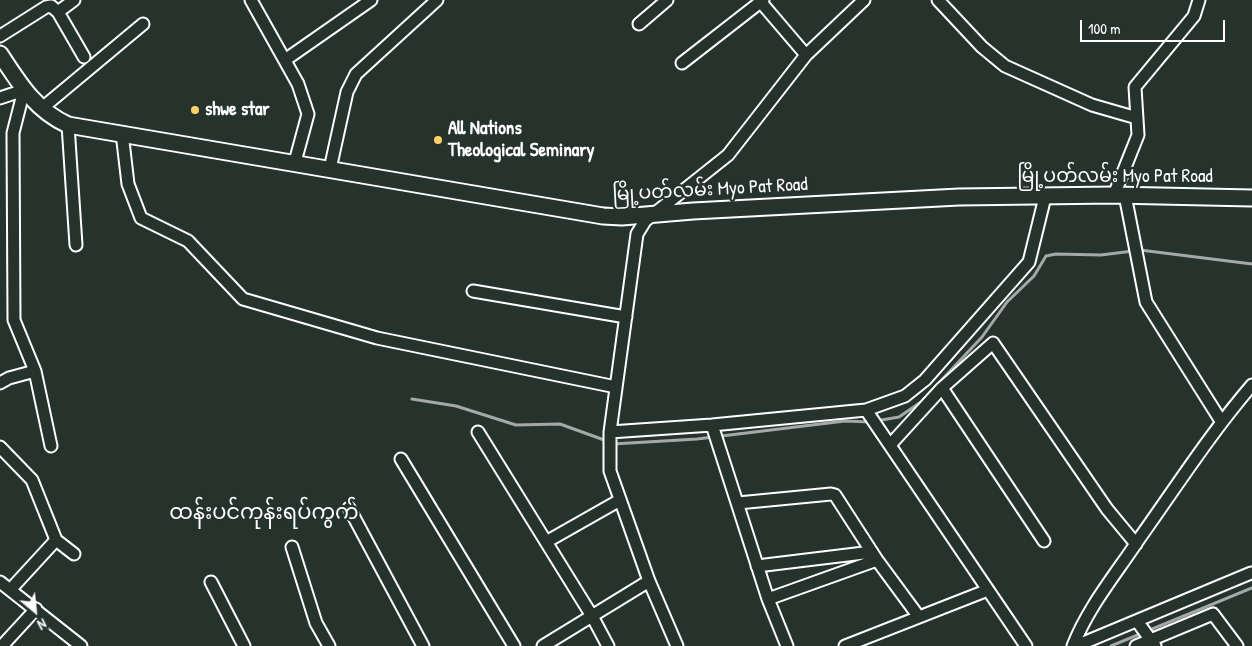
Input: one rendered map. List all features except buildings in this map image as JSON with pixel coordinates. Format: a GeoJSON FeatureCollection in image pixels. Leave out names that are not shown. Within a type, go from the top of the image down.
{"type":"FeatureCollection","features":[{"type":"Feature","properties":{"kind":"main road","name":"မြို့ပတ်လမ်း Myo Pat Road"},"geometry":{"type":"LineString","coordinates":[[0,54],[24,90],[40,109],[68,125],[295,162],[603,216],[622,217],[847,202],[959,197],[1120,195],[1252,198]]}},
{"type":"Feature","properties":{"kind":"street"},"geometry":{"type":"LineString","coordinates":[[58,12],[74,0]]}},
{"type":"Feature","properties":{"kind":"street"},"geometry":{"type":"LineString","coordinates":[[251,0],[298,84],[308,114],[295,162]]}},
{"type":"Feature","properties":{"kind":"street"},"geometry":{"type":"LineString","coordinates":[[285,60],[371,0]]}},
{"type":"Feature","properties":{"kind":"street"},"geometry":{"type":"LineString","coordinates":[[330,169],[347,92],[356,74],[437,0]]}},
{"type":"Feature","properties":{"kind":"street"},"geometry":{"type":"LineString","coordinates":[[639,24],[667,0]]}},
{"type":"Feature","properties":{"kind":"street"},"geometry":{"type":"LineString","coordinates":[[677,646],[649,581],[610,470],[610,432],[637,234],[645,221],[728,155],[806,55],[864,0]]}},
{"type":"Feature","properties":{"kind":"street"},"geometry":{"type":"LineString","coordinates":[[938,0],[982,47],[1005,66],[1092,105],[1137,118]]}},
{"type":"Feature","properties":{"kind":"street"},"geometry":{"type":"LineString","coordinates":[[1199,0],[1194,16],[1134,87],[1138,135],[1120,195],[1146,302],[1221,421]]}},
{"type":"Feature","properties":{"kind":"street"},"geometry":{"type":"LineString","coordinates":[[682,64],[761,1],[806,55]]}},
{"type":"Feature","properties":{"kind":"street"},"geometry":{"type":"LineString","coordinates":[[0,36],[49,6],[58,12],[84,57]]}},
{"type":"Feature","properties":{"kind":"street"},"geometry":{"type":"LineString","coordinates":[[40,109],[143,24]]}},
{"type":"Feature","properties":{"kind":"street"},"geometry":{"type":"LineString","coordinates":[[0,98],[24,90]]}},
{"type":"Feature","properties":{"kind":"street"},"geometry":{"type":"LineString","coordinates":[[24,90],[13,133],[14,320],[35,372],[51,446]]}},
{"type":"Feature","properties":{"kind":"street"},"geometry":{"type":"LineString","coordinates":[[68,125],[76,245]]}},
{"type":"Feature","properties":{"kind":"street"},"geometry":{"type":"LineString","coordinates":[[122,133],[128,184],[141,218],[188,242],[243,299],[377,338],[616,387]]}},
{"type":"Feature","properties":{"kind":"street"},"geometry":{"type":"LineString","coordinates":[[610,432],[712,425],[866,410],[915,390],[977,324],[1032,256],[1045,197]]}},
{"type":"Feature","properties":{"kind":"street"},"geometry":{"type":"LineString","coordinates":[[473,291],[626,317]]}},
{"type":"Feature","properties":{"kind":"street"},"geometry":{"type":"LineString","coordinates":[[890,445],[942,388],[994,343],[1107,508],[1136,544]]}},
{"type":"Feature","properties":{"kind":"street"},"geometry":{"type":"LineString","coordinates":[[0,383],[9,378],[35,372]]}},
{"type":"Feature","properties":{"kind":"street"},"geometry":{"type":"LineString","coordinates":[[1074,646],[1082,624],[1136,544],[1221,421],[1252,385]]}},
{"type":"Feature","properties":{"kind":"street"},"geometry":{"type":"LineString","coordinates":[[942,388],[1044,541]]}},
{"type":"Feature","properties":{"kind":"street"},"geometry":{"type":"LineString","coordinates":[[866,410],[1026,646]]}},
{"type":"Feature","properties":{"kind":"street"},"geometry":{"type":"LineString","coordinates":[[712,425],[768,599],[787,646]]}},
{"type":"Feature","properties":{"kind":"street"},"geometry":{"type":"LineString","coordinates":[[478,432],[592,616],[608,646]]}},
{"type":"Feature","properties":{"kind":"street"},"geometry":{"type":"LineString","coordinates":[[0,447],[32,480],[56,540],[74,554]]}},
{"type":"Feature","properties":{"kind":"street"},"geometry":{"type":"LineString","coordinates":[[401,459],[514,646]]}},
{"type":"Feature","properties":{"kind":"street"},"geometry":{"type":"LineString","coordinates":[[738,503],[831,494],[839,501],[875,556],[919,617]]}},
{"type":"Feature","properties":{"kind":"street"},"geometry":{"type":"LineString","coordinates":[[546,542],[620,500]]}},
{"type":"Feature","properties":{"kind":"street"},"geometry":{"type":"LineString","coordinates":[[349,508],[423,646]]}},
{"type":"Feature","properties":{"kind":"street"},"geometry":{"type":"LineString","coordinates":[[10,590],[56,540]]}},
{"type":"Feature","properties":{"kind":"street"},"geometry":{"type":"LineString","coordinates":[[292,546],[316,623],[329,646]]}},
{"type":"Feature","properties":{"kind":"street"},"geometry":{"type":"LineString","coordinates":[[757,566],[875,556]]}},
{"type":"Feature","properties":{"kind":"street"},"geometry":{"type":"LineString","coordinates":[[768,599],[875,556]]}},
{"type":"Feature","properties":{"kind":"street"},"geometry":{"type":"LineString","coordinates":[[1074,646],[1251,574]]}},
{"type":"Feature","properties":{"kind":"street"},"geometry":{"type":"LineString","coordinates":[[543,646],[649,581]]}},
{"type":"Feature","properties":{"kind":"street"},"geometry":{"type":"LineString","coordinates":[[0,582],[81,646]]}},
{"type":"Feature","properties":{"kind":"street"},"geometry":{"type":"LineString","coordinates":[[211,582],[244,646]]}},
{"type":"Feature","properties":{"kind":"street"},"geometry":{"type":"LineString","coordinates":[[845,646],[988,590]]}},
{"type":"Feature","properties":{"kind":"street"},"geometry":{"type":"LineString","coordinates":[[2,646],[36,609]]}},
{"type":"Feature","properties":{"kind":"street"},"geometry":{"type":"LineString","coordinates":[[1136,646],[1153,643],[1213,614],[1237,646]]}},
{"type":"Feature","properties":{"kind":"street"},"geometry":{"type":"LineString","coordinates":[[1137,621],[1153,643]]}},
{"type":"Feature","properties":{"kind":"waterway"},"geometry":{"type":"LineString","coordinates":[[1140,250],[1252,264]]}},
{"type":"Feature","properties":{"kind":"waterway"},"geometry":{"type":"LineString","coordinates":[[876,421],[899,417],[921,402],[982,337],[1007,302],[1034,276],[1046,256],[1056,254],[1101,255],[1133,251]]}},
{"type":"Feature","properties":{"kind":"waterway"},"geometry":{"type":"LineString","coordinates":[[412,399],[456,406],[516,425],[560,424],[607,441]]}},
{"type":"Feature","properties":{"kind":"waterway"},"geometry":{"type":"LineString","coordinates":[[613,444],[697,439],[845,421],[870,422]]}},
{"type":"Feature","properties":{"kind":"waterway"},"geometry":{"type":"LineString","coordinates":[[1111,646],[1252,588]]}},
{"type":"Feature","properties":{"kind":"place","name":"shwe star"},"geometry":{"type":"Point","coordinates":[195,110]}},
{"type":"Feature","properties":{"kind":"place","name":"All Nations Theological Seminary"},"geometry":{"type":"Point","coordinates":[438,140]}},
{"type":"Feature","properties":{"kind":"district","name":"ထန်းပင်ကုန်းရပ်ကွက်"},"geometry":{"type":"Point","coordinates":[264,513]}}]}
